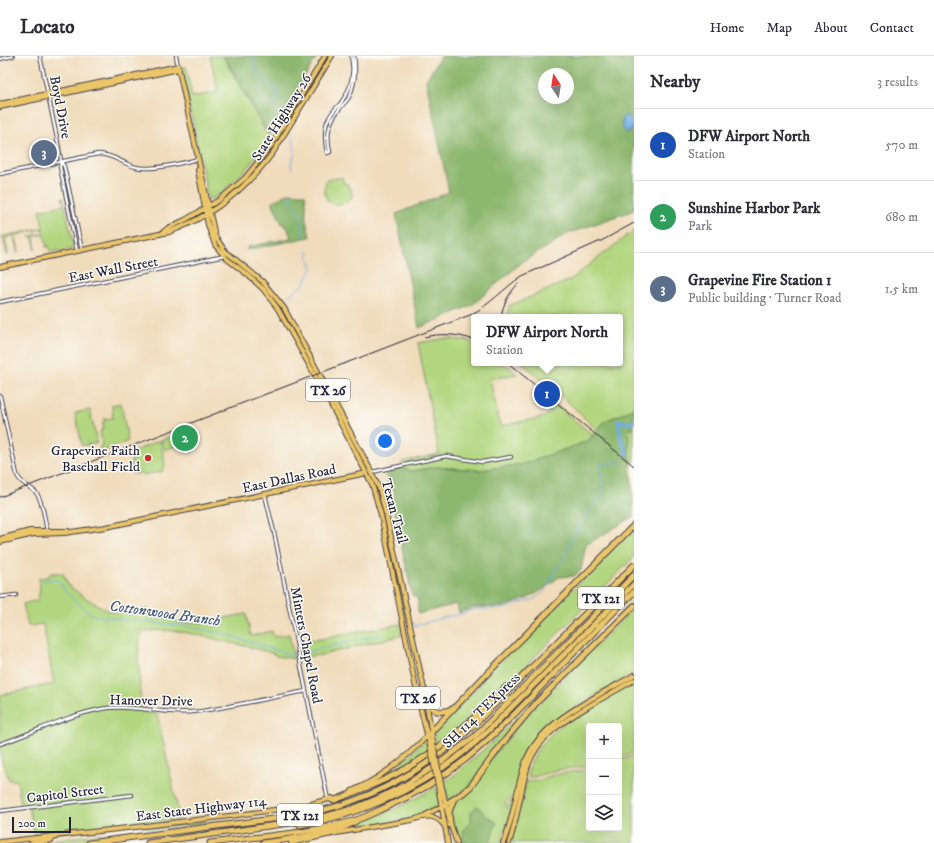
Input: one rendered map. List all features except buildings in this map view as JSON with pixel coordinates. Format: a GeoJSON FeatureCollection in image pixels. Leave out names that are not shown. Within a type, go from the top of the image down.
{"type":"FeatureCollection","features":[{"type":"Feature","properties":{"kind":"highway"},"geometry":{"type":"LineString","coordinates":[[429,734],[634,525]]}},
{"type":"Feature","properties":{"kind":"highway"},"geometry":{"type":"LineString","coordinates":[[632,567],[634,562]]}},
{"type":"Feature","properties":{"kind":"highway","name":"TX 121"},"geometry":{"type":"LineString","coordinates":[[89,843],[300,815],[336,806],[364,796],[403,778],[443,752],[471,728],[632,567]]}},
{"type":"Feature","properties":{"kind":"highway","name":"SH 114 TEXpress"},"geometry":{"type":"LineString","coordinates":[[148,843],[312,820],[359,806],[405,785],[442,762],[475,736],[634,575]]}},
{"type":"Feature","properties":{"kind":"highway","name":"SH 114 TEXpress"},"geometry":{"type":"LineString","coordinates":[[170,843],[299,826],[327,820],[355,812],[381,802],[420,783],[444,768],[478,741],[634,584]]}},
{"type":"Feature","properties":{"kind":"highway","name":"TX 121"},"geometry":{"type":"LineString","coordinates":[[210,843],[315,830],[358,819],[399,802],[420,791],[447,774],[473,754],[631,597],[634,592]]}},
{"type":"Feature","properties":{"kind":"highway"},"geometry":{"type":"LineString","coordinates":[[444,805],[471,786],[505,740],[537,702],[634,606]]}},
{"type":"Feature","properties":{"kind":"highway"},"geometry":{"type":"LineString","coordinates":[[329,800],[335,800],[375,784],[418,761],[465,727],[506,687],[514,685]]}},
{"type":"Feature","properties":{"kind":"highway"},"geometry":{"type":"LineString","coordinates":[[424,689],[429,705],[436,711],[445,712],[454,708]]}},
{"type":"Feature","properties":{"kind":"highway"},"geometry":{"type":"LineString","coordinates":[[450,825],[450,808],[454,799]]}},
{"type":"Feature","properties":{"kind":"highway"},"geometry":{"type":"LineString","coordinates":[[263,843],[323,832],[350,825],[358,819]]}},
{"type":"Feature","properties":{"kind":"highway"},"geometry":{"type":"LineString","coordinates":[[32,843],[50,840],[56,836]]}},
{"type":"Feature","properties":{"kind":"main road","name":"State Highway 26"},"geometry":{"type":"LineString","coordinates":[[163,232],[207,208],[237,186],[259,162],[270,146],[325,56]]}},
{"type":"Feature","properties":{"kind":"main road","name":"State Highway 26"},"geometry":{"type":"LineString","coordinates":[[0,267],[80,251],[180,228],[219,207],[245,186],[260,170],[274,151],[332,56]]}},
{"type":"Feature","properties":{"kind":"main road"},"geometry":{"type":"LineString","coordinates":[[0,107],[89,86],[179,68],[198,159],[199,177],[207,208]]}},
{"type":"Feature","properties":{"kind":"main road"},"geometry":{"type":"LineString","coordinates":[[0,104],[49,95]]}},
{"type":"Feature","properties":{"kind":"main road"},"geometry":{"type":"LineString","coordinates":[[292,110],[297,114]]}},
{"type":"Feature","properties":{"kind":"main road"},"geometry":{"type":"LineString","coordinates":[[198,159],[207,200],[207,208]]}},
{"type":"Feature","properties":{"kind":"main road"},"geometry":{"type":"LineString","coordinates":[[207,200],[210,202],[219,200]]}},
{"type":"Feature","properties":{"kind":"main road"},"geometry":{"type":"LineString","coordinates":[[211,219],[213,213],[219,207]]}},
{"type":"Feature","properties":{"kind":"main road","name":"Texan Trail"},"geometry":{"type":"LineString","coordinates":[[207,208],[208,225],[213,241],[224,256],[272,296],[290,318],[372,472],[379,488],[424,689],[429,734]]}},
{"type":"Feature","properties":{"kind":"main road","name":"Texan Trail"},"geometry":{"type":"LineString","coordinates":[[208,213],[215,236],[224,250],[262,281],[272,296],[367,473],[377,496],[410,659],[429,734],[439,785],[450,825],[457,843]]}},
{"type":"Feature","properties":{"kind":"main road"},"geometry":{"type":"LineString","coordinates":[[196,220],[204,220],[208,225]]}},
{"type":"Feature","properties":{"kind":"main road","name":"East Dallas Road"},"geometry":{"type":"LineString","coordinates":[[0,539],[25,532],[71,532],[106,527],[372,472]]}},
{"type":"Feature","properties":{"kind":"main road"},"geometry":{"type":"LineString","coordinates":[[381,515],[386,514]]}},
{"type":"Feature","properties":{"kind":"main road","name":"East Dallas Road"},"geometry":{"type":"LineString","coordinates":[[0,542],[47,532]]}},
{"type":"Feature","properties":{"kind":"main road"},"geometry":{"type":"LineString","coordinates":[[392,570],[398,569]]}},
{"type":"Feature","properties":{"kind":"main road"},"geometry":{"type":"LineString","coordinates":[[399,606],[404,606],[406,608]]}},
{"type":"Feature","properties":{"kind":"main road"},"geometry":{"type":"LineString","coordinates":[[410,659],[414,659],[418,662]]}},
{"type":"Feature","properties":{"kind":"main road"},"geometry":{"type":"LineString","coordinates":[[503,843],[525,763],[531,750],[540,737],[561,718],[634,675]]}},
{"type":"Feature","properties":{"kind":"main road"},"geometry":{"type":"LineString","coordinates":[[509,843],[528,767],[534,752],[543,740],[564,721],[634,680]]}},
{"type":"Feature","properties":{"kind":"main road","name":"East State Highway 114"},"geometry":{"type":"LineString","coordinates":[[3,842],[238,815],[308,805],[329,800],[383,775],[405,758],[429,734]]}},
{"type":"Feature","properties":{"kind":"main road"},"geometry":{"type":"LineString","coordinates":[[422,817],[444,805]]}},
{"type":"Feature","properties":{"kind":"main road","name":"Texan Trail"},"geometry":{"type":"LineString","coordinates":[[444,805],[448,843]]}},
{"type":"Feature","properties":{"kind":"main road"},"geometry":{"type":"LineString","coordinates":[[291,843],[432,816],[437,818],[446,829]]}},
{"type":"Feature","properties":{"kind":"street"},"geometry":{"type":"LineString","coordinates":[[0,59],[13,56]]}},
{"type":"Feature","properties":{"kind":"street","name":"Boyd Drive"},"geometry":{"type":"LineString","coordinates":[[40,56],[61,161],[60,167],[80,251]]}},
{"type":"Feature","properties":{"kind":"street"},"geometry":{"type":"LineString","coordinates":[[176,56],[179,68]]}},
{"type":"Feature","properties":{"kind":"street"},"geometry":{"type":"LineString","coordinates":[[329,152],[329,128],[334,116],[348,99],[351,91],[355,72],[352,56]]}},
{"type":"Feature","properties":{"kind":"street"},"geometry":{"type":"LineString","coordinates":[[0,174],[103,154],[117,158],[134,167],[150,168],[198,159]]}},
{"type":"Feature","properties":{"kind":"street","name":"Boyd Drive"},"geometry":{"type":"LineString","coordinates":[[61,161],[64,166],[70,192],[80,251]]}},
{"type":"Feature","properties":{"kind":"street"},"geometry":{"type":"LineString","coordinates":[[65,190],[70,192]]}},
{"type":"Feature","properties":{"kind":"street"},"geometry":{"type":"LineString","coordinates":[[66,194],[70,192]]}},
{"type":"Feature","properties":{"kind":"street","name":"East Wall Street"},"geometry":{"type":"LineString","coordinates":[[0,302],[229,255]]}},
{"type":"Feature","properties":{"kind":"street"},"geometry":{"type":"LineString","coordinates":[[0,396],[17,475],[20,481],[38,495],[47,532]]}},
{"type":"Feature","properties":{"kind":"street","name":"East Dallas Road"},"geometry":{"type":"LineString","coordinates":[[372,472],[446,456],[482,462],[511,457]]}},
{"type":"Feature","properties":{"kind":"street","name":"Minters Chapel Road"},"geometry":{"type":"LineString","coordinates":[[265,495],[274,532],[329,800]]}},
{"type":"Feature","properties":{"kind":"street"},"geometry":{"type":"LineString","coordinates":[[0,598],[16,595]]}},
{"type":"Feature","properties":{"kind":"street","name":"Hanover Drive"},"geometry":{"type":"LineString","coordinates":[[0,744],[64,719],[98,710],[139,708],[169,712],[193,712],[216,709],[306,691]]}},
{"type":"Feature","properties":{"kind":"street","name":"Capitol Street"},"geometry":{"type":"LineString","coordinates":[[0,811],[132,795]]}},
{"type":"Feature","properties":{"kind":"green space"},"geometry":{"type":"Polygon","coordinates":[[[210,56],[223,56],[270,139],[257,157],[243,172],[211,200],[208,198],[182,70],[182,67],[186,67],[192,97],[218,92],[210,56]]]}},
{"type":"Feature","properties":{"kind":"green space"},"geometry":{"type":"Polygon","coordinates":[[[224,56],[317,56],[270,137],[224,56]]]}},
{"type":"Feature","properties":{"kind":"green space"},"geometry":{"type":"Polygon","coordinates":[[[441,56],[634,56],[634,210],[567,234],[521,263],[472,305],[419,328],[396,214],[449,192],[426,80],[441,56]]]}},
{"type":"Feature","properties":{"kind":"green space"},"geometry":{"type":"Polygon","coordinates":[[[342,177],[344,184],[348,184],[348,188],[351,188],[352,197],[346,202],[340,204],[334,204],[327,201],[327,197],[325,196],[324,192],[326,180],[342,177]]]}},
{"type":"Feature","properties":{"kind":"green space"},"geometry":{"type":"Polygon","coordinates":[[[289,193],[305,194],[306,220],[310,237],[247,250],[247,247],[291,238],[287,227],[282,224],[272,202],[289,193]]]}},
{"type":"Feature","properties":{"kind":"green space"},"geometry":{"type":"Polygon","coordinates":[[[63,197],[74,246],[72,249],[50,252],[49,246],[45,247],[47,245],[44,234],[34,236],[36,249],[33,249],[35,247],[33,238],[30,236],[44,233],[43,229],[36,230],[36,232],[35,230],[27,232],[27,234],[26,232],[16,236],[19,252],[16,252],[18,250],[16,242],[14,242],[15,236],[7,236],[8,238],[5,239],[7,255],[3,237],[0,237],[43,228],[40,210],[64,205],[63,199],[62,200],[63,197]]]}},
{"type":"Feature","properties":{"kind":"green space"},"geometry":{"type":"Polygon","coordinates":[[[634,230],[634,405],[629,411],[605,421],[597,430],[565,399],[526,366],[623,366],[623,314],[508,314],[509,306],[570,280],[634,230]]]}},
{"type":"Feature","properties":{"kind":"green space"},"geometry":{"type":"Polygon","coordinates":[[[447,338],[469,341],[471,342],[471,366],[508,366],[517,374],[490,379],[500,426],[545,417],[556,405],[593,435],[588,441],[524,464],[480,470],[436,467],[412,471],[403,468],[402,462],[439,454],[418,343],[447,338]]]}},
{"type":"Feature","properties":{"kind":"green space"},"geometry":{"type":"Polygon","coordinates":[[[121,403],[128,441],[97,454],[102,443],[100,432],[102,431],[101,429],[104,428],[102,422],[104,423],[104,419],[113,418],[112,405],[121,403]]]}},
{"type":"Feature","properties":{"kind":"green space"},"geometry":{"type":"Polygon","coordinates":[[[634,405],[634,428],[628,430],[634,516],[586,545],[581,570],[575,576],[559,577],[542,590],[528,598],[503,607],[474,607],[459,613],[457,604],[418,614],[418,599],[412,595],[393,505],[395,491],[389,488],[385,471],[403,468],[412,471],[436,467],[480,470],[524,464],[588,441],[605,421],[629,411],[634,405]]]}},
{"type":"Feature","properties":{"kind":"green space"},"geometry":{"type":"Polygon","coordinates":[[[90,410],[97,443],[82,446],[75,413],[90,410]]]}},
{"type":"Feature","properties":{"kind":"green space"},"geometry":{"type":"Polygon","coordinates":[[[634,428],[634,463],[629,459],[628,430],[634,428]]]}},
{"type":"Feature","properties":{"kind":"green space"},"geometry":{"type":"Polygon","coordinates":[[[188,429],[193,443],[183,447],[181,444],[165,450],[161,440],[188,429]]]}},
{"type":"Feature","properties":{"kind":"green space","name":"Grapevine Faith Baseball Field"},"geometry":{"type":"Polygon","coordinates":[[[160,440],[164,460],[163,471],[143,475],[141,473],[132,473],[131,460],[135,451],[160,440]]]}},
{"type":"Feature","properties":{"kind":"green space"},"geometry":{"type":"Polygon","coordinates":[[[634,528],[634,557],[489,703],[437,746],[434,733],[483,682],[482,680],[634,528]]]}},
{"type":"Feature","properties":{"kind":"green space"},"geometry":{"type":"Polygon","coordinates":[[[52,573],[63,573],[68,585],[85,598],[111,612],[147,609],[162,617],[183,623],[204,622],[246,614],[251,636],[272,631],[274,637],[289,634],[294,659],[183,632],[152,631],[144,632],[140,637],[138,658],[141,704],[147,713],[157,714],[180,819],[35,835],[28,805],[21,805],[17,780],[9,780],[0,755],[0,695],[54,684],[43,624],[28,626],[23,604],[38,600],[40,588],[39,578],[47,577],[52,573]]]}},
{"type":"Feature","properties":{"kind":"green space"},"geometry":{"type":"Polygon","coordinates":[[[634,600],[634,604],[537,698],[469,786],[449,801],[444,782],[452,777],[489,745],[634,600]]]}},
{"type":"Feature","properties":{"kind":"green space"},"geometry":{"type":"Polygon","coordinates":[[[634,608],[634,673],[552,722],[537,736],[527,752],[521,766],[514,798],[510,798],[506,802],[506,807],[508,808],[510,801],[513,800],[501,843],[459,843],[451,817],[452,806],[531,711],[634,608]]]}},
{"type":"Feature","properties":{"kind":"green space"},"geometry":{"type":"Polygon","coordinates":[[[400,624],[402,636],[322,655],[302,657],[299,643],[400,624]]]}},
{"type":"Feature","properties":{"kind":"green space"},"geometry":{"type":"Polygon","coordinates":[[[634,682],[634,752],[622,757],[622,723],[586,723],[586,766],[556,770],[534,777],[528,777],[528,771],[532,760],[550,735],[591,706],[634,682]]]}},
{"type":"Feature","properties":{"kind":"green space"},"geometry":{"type":"Polygon","coordinates":[[[424,741],[427,742],[429,752],[403,769],[374,782],[400,765],[424,741]]]}},
{"type":"Feature","properties":{"kind":"green space"},"geometry":{"type":"Polygon","coordinates":[[[634,755],[634,843],[511,843],[527,781],[538,781],[557,774],[586,769],[586,831],[622,831],[622,760],[634,755]]]}},
{"type":"Feature","properties":{"kind":"green space"},"geometry":{"type":"Polygon","coordinates":[[[436,787],[440,805],[415,818],[331,832],[385,813],[436,787]]]}},
{"type":"Feature","properties":{"kind":"green space"},"geometry":{"type":"Polygon","coordinates":[[[477,806],[484,814],[494,820],[497,824],[495,825],[490,843],[465,843],[463,840],[464,829],[471,821],[471,813],[477,806]]]}},
{"type":"Feature","properties":{"kind":"green space"},"geometry":{"type":"Polygon","coordinates":[[[206,821],[206,823],[71,841],[37,843],[58,839],[206,821]]]}},
{"type":"Feature","properties":{"kind":"water"},"geometry":{"type":"Polygon","coordinates":[[[625,115],[634,120],[634,129],[627,133],[622,129],[622,118],[625,115]]]}},
{"type":"Feature","properties":{"kind":"waterway"},"geometry":{"type":"LineString","coordinates":[[255,56],[256,61],[254,63],[260,78],[272,87],[275,87],[279,94],[277,94],[276,99],[271,101],[278,110],[280,118]]}},
{"type":"Feature","properties":{"kind":"waterway"},"geometry":{"type":"LineString","coordinates":[[290,134],[294,148],[294,156],[291,164],[292,169]]}},
{"type":"Feature","properties":{"kind":"waterway"},"geometry":{"type":"LineString","coordinates":[[292,193],[290,200],[297,209],[303,226],[304,237]]}},
{"type":"Feature","properties":{"kind":"waterway"},"geometry":{"type":"LineString","coordinates":[[288,296],[304,284],[312,269],[307,250]]}},
{"type":"Feature","properties":{"kind":"waterway","name":"Cottonwood Branch"},"geometry":{"type":"LineString","coordinates":[[627,455],[621,439],[618,420],[626,423],[634,422]]}},
{"type":"Feature","properties":{"kind":"waterway","name":"Cottonwood Branch"},"geometry":{"type":"LineString","coordinates":[[414,626],[449,616],[462,614],[474,609],[503,609],[532,600],[543,593],[563,560],[584,517],[602,496],[603,485],[600,464],[621,462]]}},
{"type":"Feature","properties":{"kind":"waterway","name":"Cottonwood Branch"},"geometry":{"type":"LineString","coordinates":[[43,581],[50,579],[59,581],[66,592],[89,613],[97,616],[186,626],[225,634],[291,655],[295,654]]}},
{"type":"Feature","properties":{"kind":"waterway","name":"Cottonwood Branch"},"geometry":{"type":"LineString","coordinates":[[302,653],[382,634]]}},
{"type":"Feature","properties":{"kind":"railway"},"geometry":{"type":"LineString","coordinates":[[472,314],[522,276],[603,240],[634,223]]}},
{"type":"Feature","properties":{"kind":"railway"},"geometry":{"type":"LineString","coordinates":[[502,314],[507,299],[518,284]]}},
{"type":"Feature","properties":{"kind":"railway"},"geometry":{"type":"LineString","coordinates":[[0,497],[471,314]]}},
{"type":"Feature","properties":{"kind":"railway"},"geometry":{"type":"LineString","coordinates":[[424,337],[449,335],[462,336],[471,339]]}},
{"type":"Feature","properties":{"kind":"railway"},"geometry":{"type":"LineString","coordinates":[[512,366],[634,466]]}},
{"type":"Feature","properties":{"kind":"place","name":"Grapevine Fire Station 1"},"geometry":{"type":"Point","coordinates":[44,153]}},
{"type":"Feature","properties":{"kind":"place","name":"DFW Airport North"},"geometry":{"type":"Point","coordinates":[547,394]}},
{"type":"Feature","properties":{"kind":"place","name":"Sunshine Harbor Park"},"geometry":{"type":"Point","coordinates":[185,438]}},
{"type":"Feature","properties":{"kind":"place","name":"Grapevine Faith Baseball Field"},"geometry":{"type":"Point","coordinates":[148,458]}}]}
